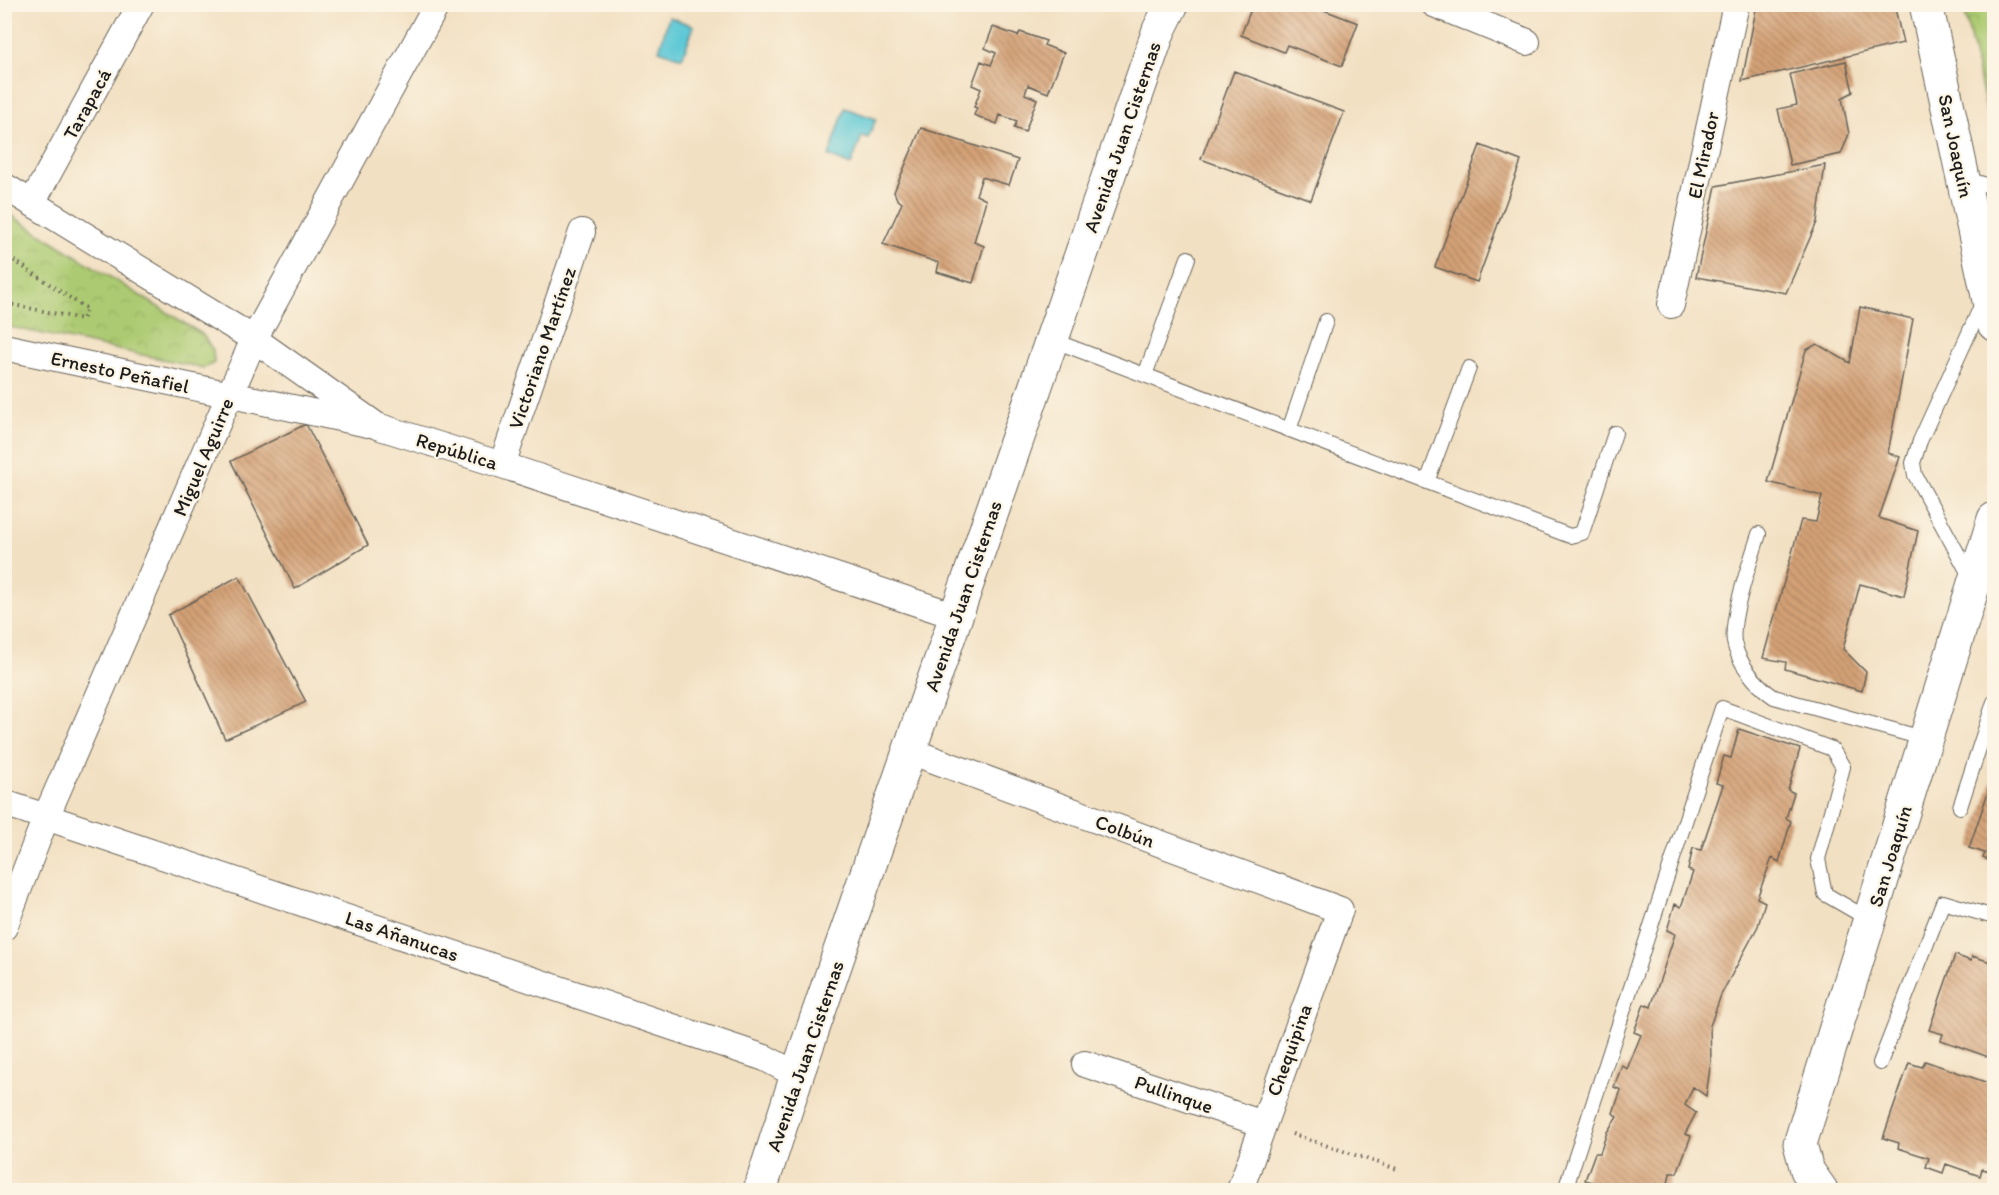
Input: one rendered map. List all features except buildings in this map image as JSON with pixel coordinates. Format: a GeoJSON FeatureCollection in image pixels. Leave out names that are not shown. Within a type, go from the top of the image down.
{"type":"FeatureCollection","features":[{"type":"Feature","properties":{"kind":"main road","name":"Avenida Juan Cisternas"},"geometry":{"type":"LineString","coordinates":[[761,1190],[797,1075],[1159,30],[1172,4]]}},
{"type":"Feature","properties":{"kind":"main road","name":"San Joaquín"},"geometry":{"type":"LineString","coordinates":[[1926,4],[1995,324]]}},
{"type":"Feature","properties":{"kind":"main road","name":"San Joaquín"},"geometry":{"type":"LineString","coordinates":[[1821,1191],[1807,1170],[1800,1144],[1995,519]]}},
{"type":"Feature","properties":{"kind":"street","name":"Tarapacá"},"geometry":{"type":"LineString","coordinates":[[32,203],[141,4]]}},
{"type":"Feature","properties":{"kind":"street","name":"Miguel Aguirre"},"geometry":{"type":"LineString","coordinates":[[4,927],[46,818],[254,339],[437,4]]}},
{"type":"Feature","properties":{"kind":"street"},"geometry":{"type":"LineString","coordinates":[[1434,4],[1527,42]]}},
{"type":"Feature","properties":{"kind":"street","name":"El Mirador"},"geometry":{"type":"LineString","coordinates":[[1671,305],[1736,4]]}},
{"type":"Feature","properties":{"kind":"street","name":"República"},"geometry":{"type":"LineString","coordinates":[[4,186],[254,339],[377,426],[502,465],[956,616]]}},
{"type":"Feature","properties":{"kind":"street","name":"Victoriano Martínez"},"geometry":{"type":"LineString","coordinates":[[502,465],[582,232]]}},
{"type":"Feature","properties":{"kind":"street","name":"Ernesto Peñafiel"},"geometry":{"type":"LineString","coordinates":[[4,347],[377,426]]}},
{"type":"Feature","properties":{"kind":"street","name":"Colbún"},"geometry":{"type":"LineString","coordinates":[[910,751],[1340,910]]}},
{"type":"Feature","properties":{"kind":"street","name":"Las Añanucas"},"geometry":{"type":"LineString","coordinates":[[4,803],[765,1058],[797,1075]]}},
{"type":"Feature","properties":{"kind":"street","name":"Chequipina"},"geometry":{"type":"LineString","coordinates":[[1240,1191],[1340,910]]}},
{"type":"Feature","properties":{"kind":"street","name":"Pullinque"},"geometry":{"type":"LineString","coordinates":[[1085,1064],[1263,1124]]}},
{"type":"Feature","properties":{"kind":"lane"},"geometry":{"type":"LineString","coordinates":[[1963,178],[1995,187]]}},
{"type":"Feature","properties":{"kind":"lane"},"geometry":{"type":"LineString","coordinates":[[1145,375],[1188,258]]}},
{"type":"Feature","properties":{"kind":"lane"},"geometry":{"type":"LineString","coordinates":[[1974,583],[1915,475],[1913,463],[1920,441],[1988,292]]}},
{"type":"Feature","properties":{"kind":"lane"},"geometry":{"type":"LineString","coordinates":[[1289,430],[1326,321]]}},
{"type":"Feature","properties":{"kind":"lane"},"geometry":{"type":"LineString","coordinates":[[1052,340],[1570,537],[1582,532],[1615,433]]}},
{"type":"Feature","properties":{"kind":"lane"},"geometry":{"type":"LineString","coordinates":[[1427,482],[1469,368]]}},
{"type":"Feature","properties":{"kind":"lane"},"geometry":{"type":"LineString","coordinates":[[1759,534],[1734,621],[1734,643],[1746,670],[1761,688],[1774,697],[1926,739]]}},
{"type":"Feature","properties":{"kind":"lane"},"geometry":{"type":"LineString","coordinates":[[1960,807],[1995,702]]}},
{"type":"Feature","properties":{"kind":"lane"},"geometry":{"type":"LineString","coordinates":[[1565,1191],[1722,708],[1832,749],[1843,767],[1818,859],[1825,894],[1870,920]]}},
{"type":"Feature","properties":{"kind":"lane"},"geometry":{"type":"LineString","coordinates":[[1880,1063],[1943,902],[1995,917]]}},
{"type":"Feature","properties":{"kind":"path"},"geometry":{"type":"LineString","coordinates":[[4,254],[87,309],[82,319],[4,303]]}},
{"type":"Feature","properties":{"kind":"path"},"geometry":{"type":"LineString","coordinates":[[1263,1124],[1400,1170]]}},
{"type":"Feature","properties":{"kind":"green space"},"geometry":{"type":"Polygon","coordinates":[[[1963,5],[1994,5],[1994,136],[1992,135],[1963,5]]]}},
{"type":"Feature","properties":{"kind":"green space"},"geometry":{"type":"Polygon","coordinates":[[[4,211],[202,334],[213,350],[214,363],[204,368],[5,326],[4,211]]]}},
{"type":"Feature","properties":{"kind":"water"},"geometry":{"type":"Polygon","coordinates":[[[669,17],[694,26],[682,58],[659,50],[669,17]]]}},
{"type":"Feature","properties":{"kind":"water"},"geometry":{"type":"Polygon","coordinates":[[[845,108],[876,119],[868,138],[862,136],[851,165],[829,156],[845,108]]]}}]}
